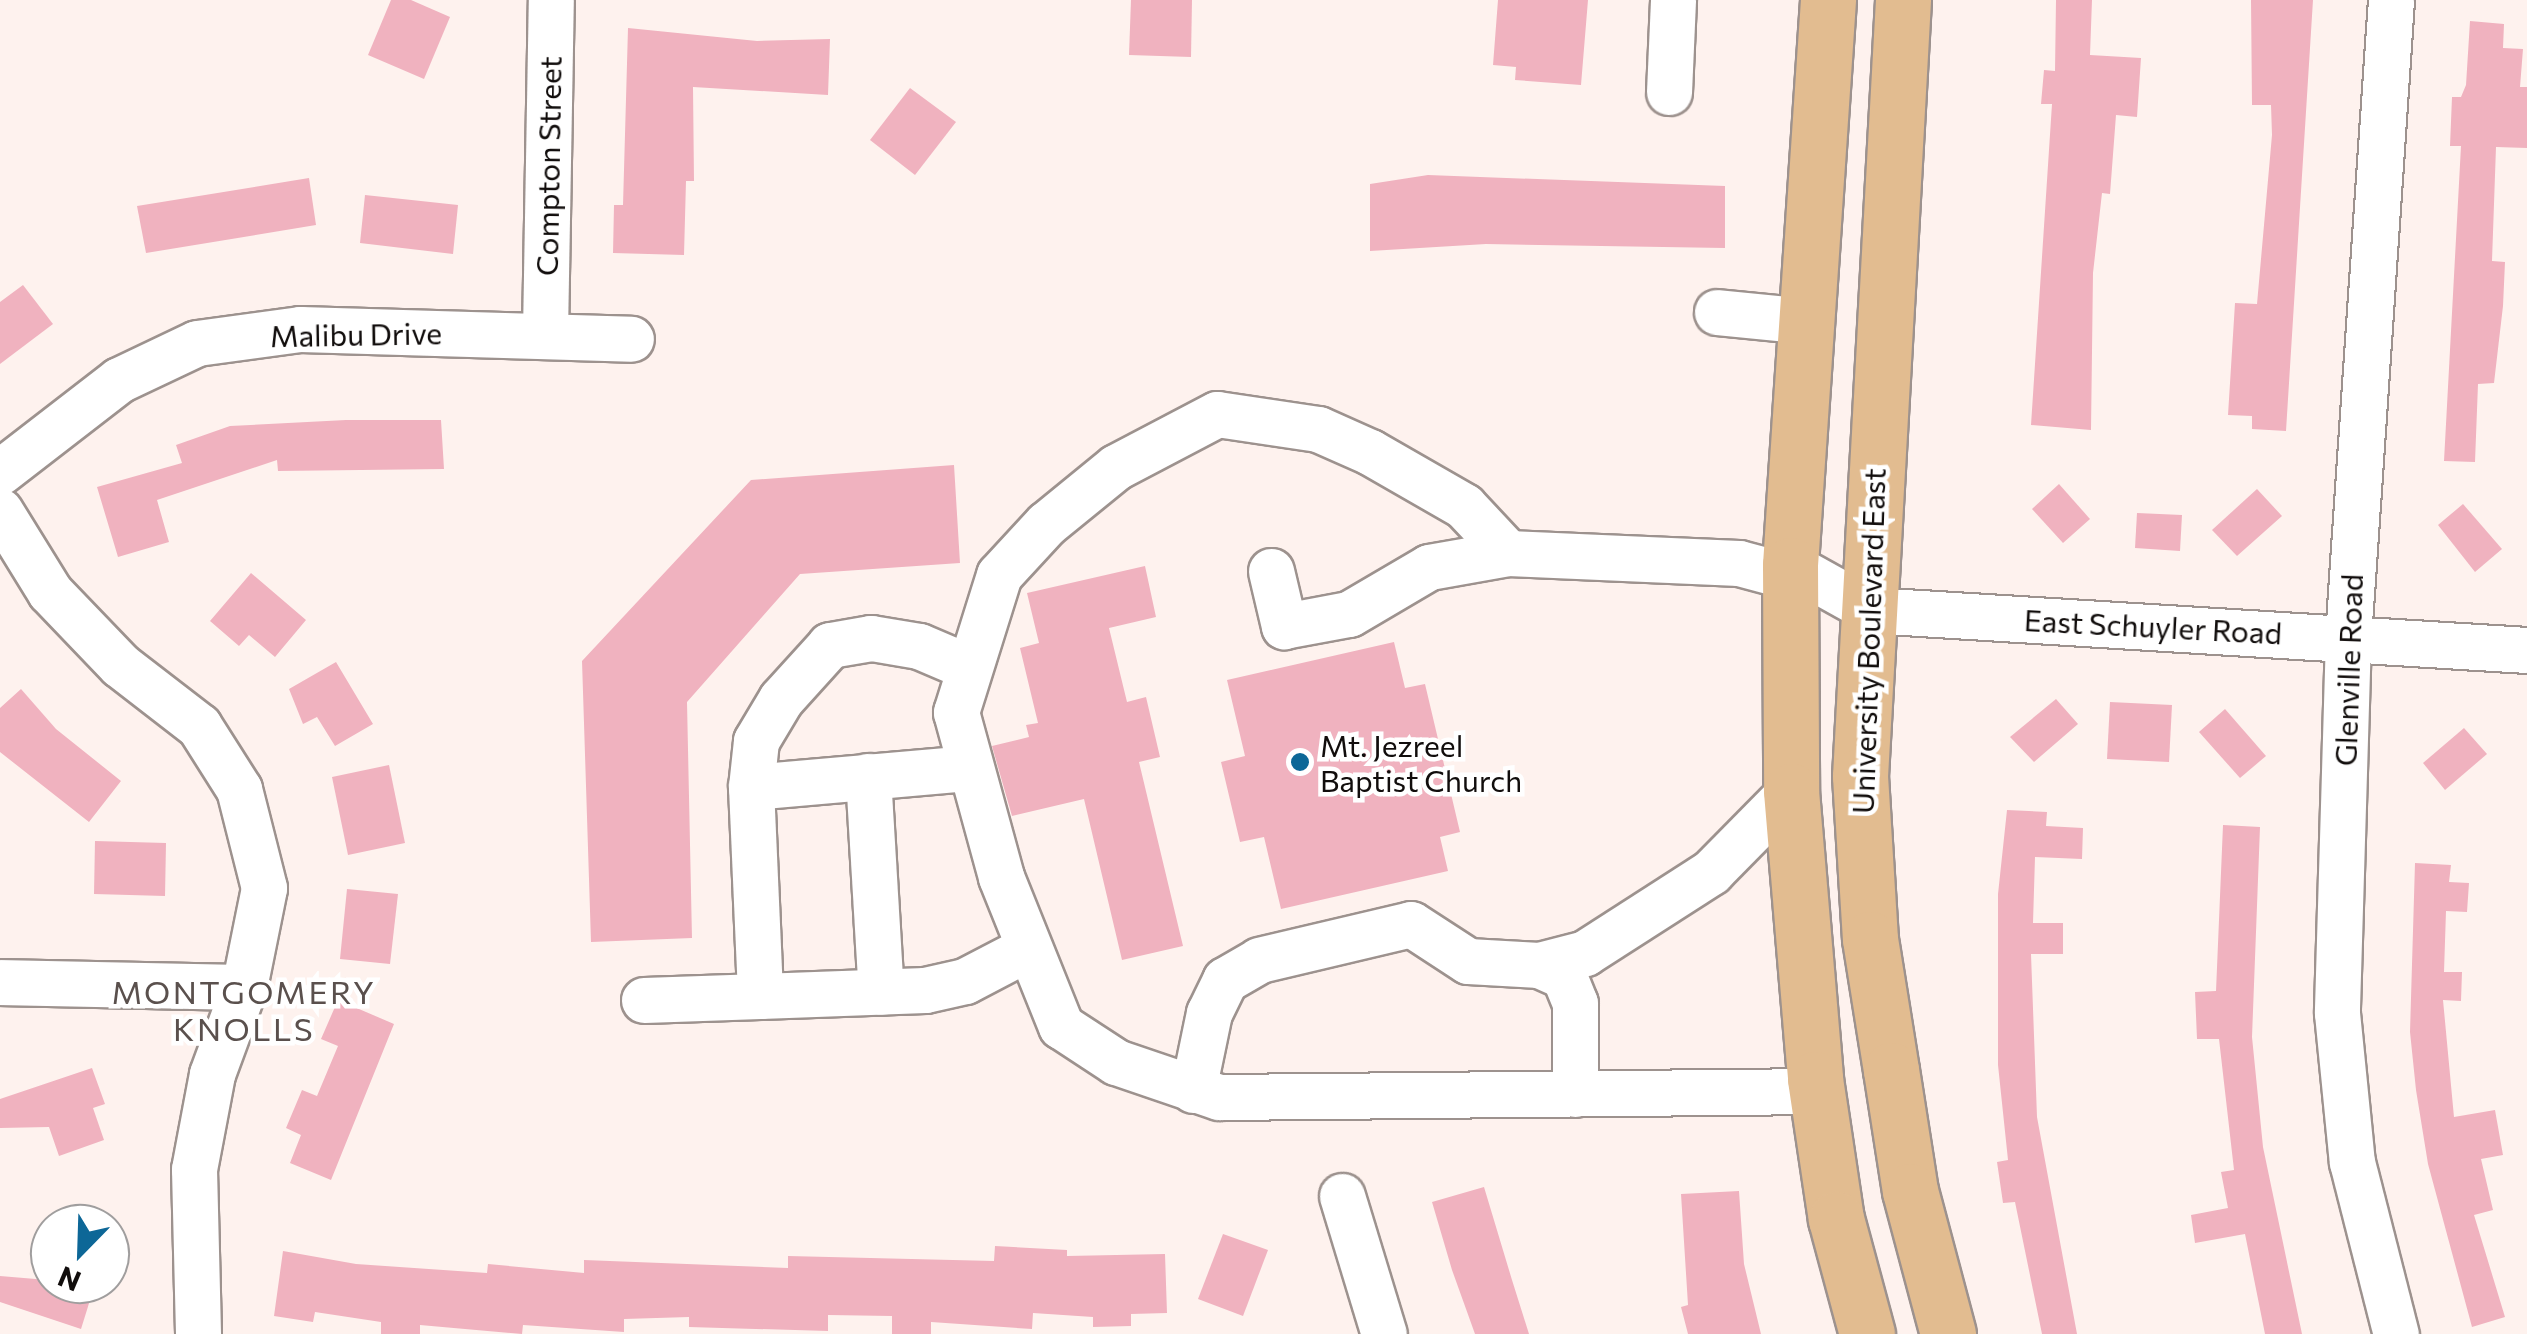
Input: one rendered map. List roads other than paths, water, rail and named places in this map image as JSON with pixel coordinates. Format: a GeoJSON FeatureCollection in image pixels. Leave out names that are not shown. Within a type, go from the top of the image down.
{"type":"FeatureCollection","features":[{"type":"Feature","properties":{"kind":"main road"},"geometry":{"type":"LineString","coordinates":[[1828,0],[1790,571],[1791,790],[1817,1091],[1836,1219],[1866,1334]]}},
{"type":"Feature","properties":{"kind":"main road","name":"University Boulevard East"},"geometry":{"type":"LineString","coordinates":[[1903,0],[1873,448],[1871,610],[1860,776],[1870,940],[1910,1191],[1948,1334]]}},
{"type":"Feature","properties":{"kind":"street","name":"Compton Street"},"geometry":{"type":"LineString","coordinates":[[544,333],[552,0]]}},
{"type":"Feature","properties":{"kind":"street"},"geometry":{"type":"LineString","coordinates":[[1669,92],[1673,0]]}},
{"type":"Feature","properties":{"kind":"street","name":"Glenville Road"},"geometry":{"type":"LineString","coordinates":[[2391,0],[2348,637],[2337,1013],[2352,1162],[2396,1334]]}},
{"type":"Feature","properties":{"kind":"street"},"geometry":{"type":"LineString","coordinates":[[1716,312],[1807,321]]}},
{"type":"Feature","properties":{"kind":"street","name":"Malibu Drive"},"geometry":{"type":"LineString","coordinates":[[0,472],[118,380],[197,343],[300,330],[544,333],[632,339]]}},
{"type":"Feature","properties":{"kind":"street"},"geometry":{"type":"LineString","coordinates":[[1508,552],[1464,506],[1370,452],[1318,430],[1217,414],[1116,466],[1060,510],[999,575],[966,666],[956,712],[967,768],[1028,948],[1061,1026],[1116,1062],[1219,1097],[1817,1091]]}},
{"type":"Feature","properties":{"kind":"street"},"geometry":{"type":"LineString","coordinates":[[0,510],[50,592],[120,665],[199,726],[239,789],[264,888],[244,988],[212,1074],[194,1169],[198,1334]]}},
{"type":"Feature","properties":{"kind":"street","name":"East Schuyler Road"},"geometry":{"type":"LineString","coordinates":[[1272,571],[1284,626],[1349,614],[1429,567],[1508,552],[1739,563],[1790,571],[1871,610],[2527,650]]}},
{"type":"Feature","properties":{"kind":"street"},"geometry":{"type":"LineString","coordinates":[[760,996],[751,786],[756,741],[781,699],[830,645],[887,641],[966,666]]}},
{"type":"Feature","properties":{"kind":"street"},"geometry":{"type":"LineString","coordinates":[[751,786],[967,768]]}},
{"type":"Feature","properties":{"kind":"street"},"geometry":{"type":"LineString","coordinates":[[868,776],[881,992]]}},
{"type":"Feature","properties":{"kind":"street"},"geometry":{"type":"LineString","coordinates":[[1193,1090],[1209,1014],[1225,980],[1259,960],[1411,924],[1468,960],[1540,965],[1585,953],[1711,872],[1791,790]]}},
{"type":"Feature","properties":{"kind":"street"},"geometry":{"type":"LineString","coordinates":[[644,1000],[881,992],[965,981],[1028,948]]}},
{"type":"Feature","properties":{"kind":"street"},"geometry":{"type":"LineString","coordinates":[[1540,965],[1564,976],[1575,1003],[1576,1094]]}},
{"type":"Feature","properties":{"kind":"street"},"geometry":{"type":"LineString","coordinates":[[0,982],[244,988]]}},
{"type":"Feature","properties":{"kind":"street"},"geometry":{"type":"LineString","coordinates":[[1342,1196],[1384,1334]]}},
{"type":"Feature","properties":{"kind":"place","name":"Mt. Jezreel Baptist Church"},"geometry":{"type":"Point","coordinates":[1300,762]}},
{"type":"Feature","properties":{"kind":"district","name":"MONTGOMERY KNOLLS"},"geometry":{"type":"Point","coordinates":[244,1010]}}]}
